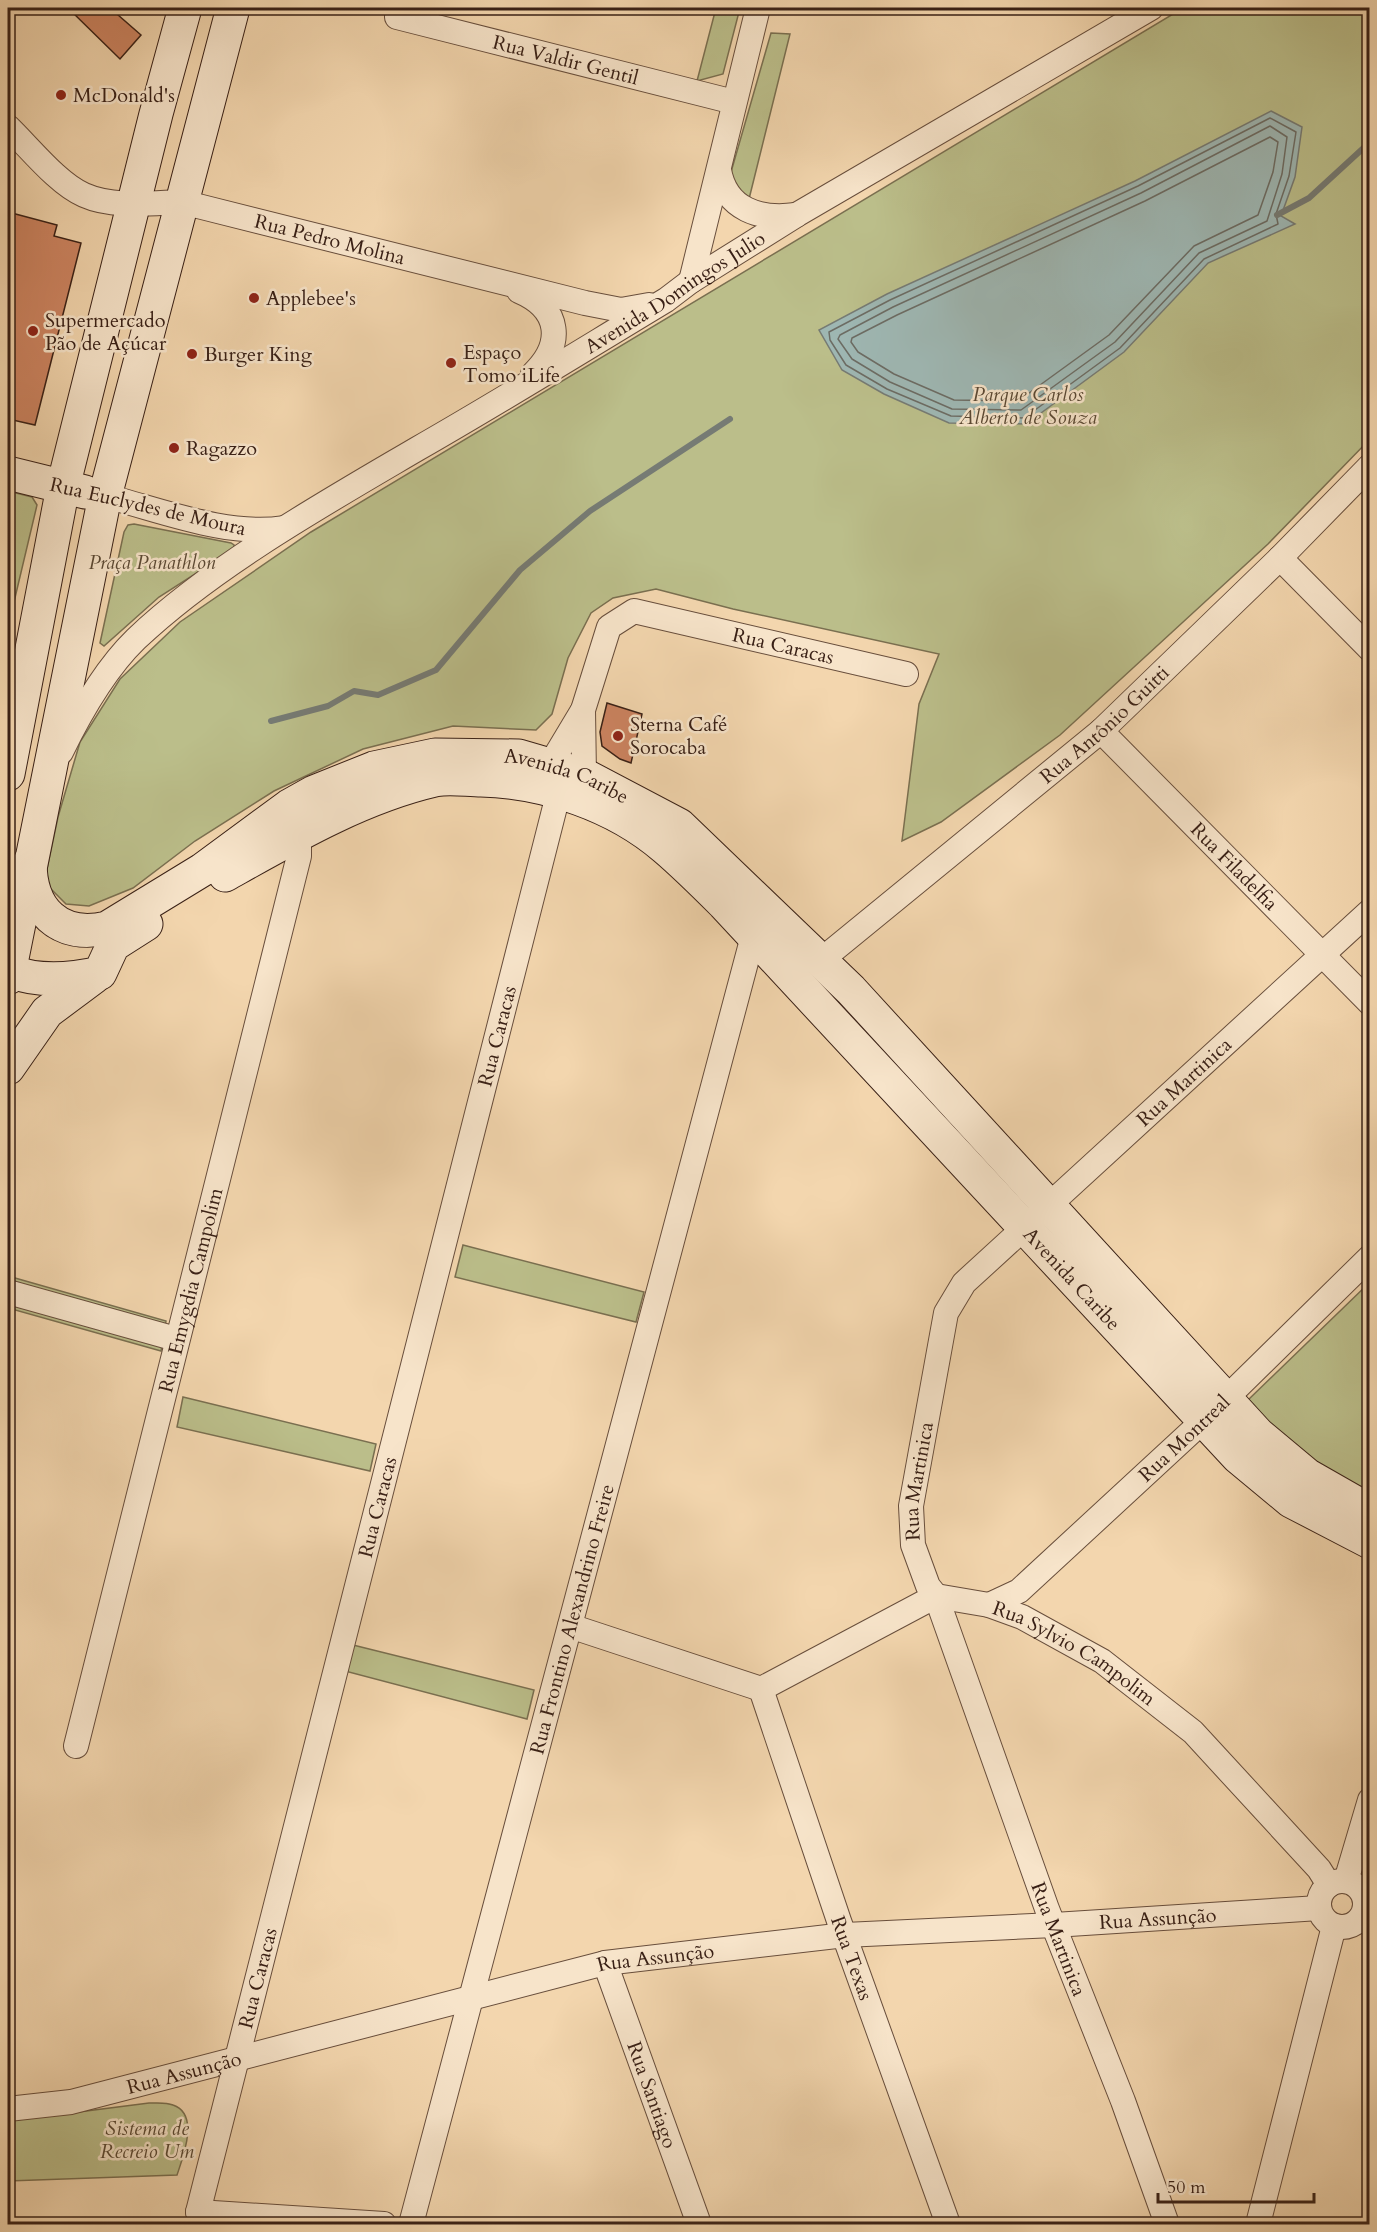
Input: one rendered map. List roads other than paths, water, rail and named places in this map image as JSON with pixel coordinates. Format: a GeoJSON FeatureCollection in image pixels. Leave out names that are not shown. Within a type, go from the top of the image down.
{"type":"FeatureCollection","features":[{"type":"Feature","properties":{"kind":"street"},"geometry":{"type":"LineString","coordinates":[[8,774],[11,718],[63,487],[133,203],[185,8]]}},
{"type":"Feature","properties":{"kind":"street"},"geometry":{"type":"LineString","coordinates":[[19,861],[48,778],[105,496],[233,8]]}},
{"type":"Feature","properties":{"kind":"street"},"geometry":{"type":"LineString","coordinates":[[691,281],[758,8]]}},
{"type":"Feature","properties":{"kind":"street","name":"Avenida Domingos Julio"},"geometry":{"type":"LineString","coordinates":[[48,778],[69,735],[103,681],[134,641],[174,606],[289,527],[666,300],[691,281],[798,214],[1151,8]]}},
{"type":"Feature","properties":{"kind":"street","name":"Rua Valdir Gentil"},"geometry":{"type":"LineString","coordinates":[[397,17],[734,102]]}},
{"type":"Feature","properties":{"kind":"street","name":"Rua Pedro Molina"},"geometry":{"type":"LineString","coordinates":[[8,127],[76,191],[95,199],[133,203],[182,202],[621,310],[641,308],[666,300]]}},
{"type":"Feature","properties":{"kind":"street"},"geometry":{"type":"LineString","coordinates":[[719,170],[728,194],[749,212],[777,217],[798,214]]}},
{"type":"Feature","properties":{"kind":"street","name":"Rua Pedro Molina"},"geometry":{"type":"LineString","coordinates":[[477,274],[528,295],[544,306],[550,317],[554,330],[552,349],[541,366],[517,391]]}},
{"type":"Feature","properties":{"kind":"street","name":"Rua Antônio Guitti"},"geometry":{"type":"LineString","coordinates":[[794,956],[1101,730],[1280,558],[1370,466]]}},
{"type":"Feature","properties":{"kind":"street","name":"Rua Euclydes de Moura"},"geometry":{"type":"LineString","coordinates":[[8,473],[239,531],[263,531],[289,527]]}},
{"type":"Feature","properties":{"kind":"street"},"geometry":{"type":"LineString","coordinates":[[1280,558],[1370,649]]}},
{"type":"Feature","properties":{"kind":"street","name":"Rua Caracas"},"geometry":{"type":"LineString","coordinates":[[200,2218],[237,2060],[564,777],[609,627],[634,611],[906,674]]}},
{"type":"Feature","properties":{"kind":"street","name":"Rua Caracas"},"geometry":{"type":"LineString","coordinates":[[564,777],[583,710]]}},
{"type":"Feature","properties":{"kind":"street"},"geometry":{"type":"LineString","coordinates":[[11,718],[22,792],[19,861],[8,974],[53,980],[73,979],[99,973]]}},
{"type":"Feature","properties":{"kind":"street","name":"Rua Filadelfia"},"geometry":{"type":"LineString","coordinates":[[1101,730],[1370,1004]]}},
{"type":"Feature","properties":{"kind":"street","name":"Avenida Caribe"},"geometry":{"type":"LineString","coordinates":[[564,777],[612,813],[663,846],[724,904],[794,956]]}},
{"type":"Feature","properties":{"kind":"street","name":"Avenida Caribe"},"geometry":{"type":"LineString","coordinates":[[19,861],[35,898],[49,916],[69,927],[90,932],[108,928],[202,870],[294,820],[438,779],[513,781],[564,777],[679,825],[794,956],[1037,1216],[1226,1398],[1258,1434],[1307,1475],[1370,1511]]}},
{"type":"Feature","properties":{"kind":"street","name":"Avenida Caribe"},"geometry":{"type":"LineString","coordinates":[[8,1068],[47,1012],[99,973],[113,945],[204,886],[294,820]]}},
{"type":"Feature","properties":{"kind":"street","name":"Rua Emygdia Campolim"},"geometry":{"type":"LineString","coordinates":[[76,1746],[176,1339],[299,856],[294,820]]}},
{"type":"Feature","properties":{"kind":"street","name":"Rua Martinica"},"geometry":{"type":"LineString","coordinates":[[1167,2224],[1054,1926],[936,1596],[928,1586],[913,1545],[911,1506],[946,1313],[964,1283],[1370,911]]}},
{"type":"Feature","properties":{"kind":"street","name":"Rua Frontino Alexandrino Freire"},"geometry":{"type":"LineString","coordinates":[[411,2224],[732,1014],[794,956]]}},
{"type":"Feature","properties":{"kind":"street","name":"Avenida Caribe"},"geometry":{"type":"LineString","coordinates":[[1037,1216],[1203,1421],[1238,1457],[1292,1501],[1370,1542]]}},
{"type":"Feature","properties":{"kind":"street","name":"Rua Montreal"},"geometry":{"type":"LineString","coordinates":[[989,1605],[1019,1591],[1203,1421],[1370,1257]]}},
{"type":"Feature","properties":{"kind":"street"},"geometry":{"type":"LineString","coordinates":[[8,1292],[176,1339]]}},
{"type":"Feature","properties":{"kind":"street"},"geometry":{"type":"LineString","coordinates":[[570,1626],[762,1689],[936,1596]]}},
{"type":"Feature","properties":{"kind":"street","name":"Rua Sylvio Campolim"},"geometry":{"type":"LineString","coordinates":[[936,1596],[989,1605],[1022,1617],[1102,1661],[1193,1732],[1318,1869],[1337,1883]]}},
{"type":"Feature","properties":{"kind":"street","name":"Rua Texas"},"geometry":{"type":"LineString","coordinates":[[762,1689],[845,1935],[948,2224]]}},
{"type":"Feature","properties":{"kind":"street"},"geometry":{"type":"LineString","coordinates":[[1258,2224],[1326,1917],[1321,1894],[1337,1883],[1370,1800]]}},
{"type":"Feature","properties":{"kind":"street"},"geometry":{"type":"LineString","coordinates":[[1326,1917],[1349,1926],[1365,1921],[1363,1894],[1358,1888],[1337,1883]]}},
{"type":"Feature","properties":{"kind":"street","name":"Rua Assunção"},"geometry":{"type":"LineString","coordinates":[[8,2109],[71,2102],[604,1963],[845,1935],[1326,1917]]}},
{"type":"Feature","properties":{"kind":"street","name":"Rua Santiago"},"geometry":{"type":"LineString","coordinates":[[604,1963],[699,2224]]}},
{"type":"Feature","properties":{"kind":"street"},"geometry":{"type":"LineString","coordinates":[[200,2218],[384,2224]]}},
{"type":"Feature","properties":{"kind":"water"},"geometry":{"type":"Polygon","coordinates":[[[1271,111],[1302,127],[1295,177],[1281,216],[1295,224],[1208,263],[1124,352],[1026,424],[949,423],[884,394],[842,370],[819,330],[887,294],[1135,181],[1271,111]]]}},
{"type":"Feature","properties":{"kind":"waterway"},"geometry":{"type":"LineString","coordinates":[[1277,215],[1309,198],[1370,142]]}},
{"type":"Feature","properties":{"kind":"waterway"},"geometry":{"type":"LineString","coordinates":[[271,721],[328,706],[354,691],[378,695],[436,670],[520,570],[590,511],[730,419]]}},
{"type":"Feature","properties":{"kind":"place","name":"McDonald's"},"geometry":{"type":"Point","coordinates":[61,95]}},
{"type":"Feature","properties":{"kind":"place","name":"Applebee's"},"geometry":{"type":"Point","coordinates":[254,298]}},
{"type":"Feature","properties":{"kind":"place","name":"Supermercado Pão de Açúcar"},"geometry":{"type":"Point","coordinates":[33,331]}},
{"type":"Feature","properties":{"kind":"place","name":"Burger King"},"geometry":{"type":"Point","coordinates":[192,354]}},
{"type":"Feature","properties":{"kind":"place","name":"Espaço Tomo iLife"},"geometry":{"type":"Point","coordinates":[451,363]}},
{"type":"Feature","properties":{"kind":"place","name":"Ragazzo"},"geometry":{"type":"Point","coordinates":[174,448]}},
{"type":"Feature","properties":{"kind":"place","name":"Sterna Café Sorocaba"},"geometry":{"type":"Point","coordinates":[618,736]}},
{"type":"Feature","properties":{"kind":"park label","name":"Parque Carlos Alberto de Souza"},"geometry":{"type":"Point","coordinates":[1028,406]}},
{"type":"Feature","properties":{"kind":"park label","name":"Praça Panathlon"},"geometry":{"type":"Point","coordinates":[152,562]}},
{"type":"Feature","properties":{"kind":"park label","name":"Sistema de Recreio Um"},"geometry":{"type":"Point","coordinates":[147,2140]}}]}
